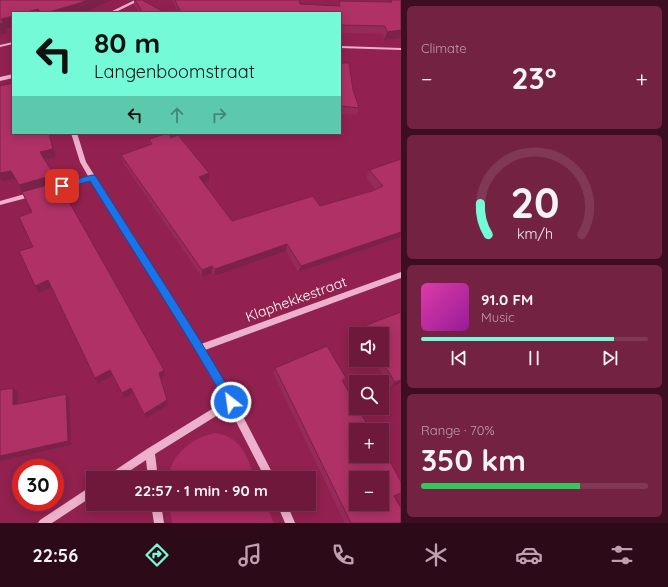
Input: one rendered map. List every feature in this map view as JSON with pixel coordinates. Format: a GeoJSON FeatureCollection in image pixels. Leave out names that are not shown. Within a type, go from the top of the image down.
{"type":"FeatureCollection","features":[{"type":"Feature","properties":{"kind":"street"},"geometry":{"type":"LineString","coordinates":[[112,12],[138,0]]}},
{"type":"Feature","properties":{"kind":"street"},"geometry":{"type":"LineString","coordinates":[[0,46],[12,43]]}},
{"type":"Feature","properties":{"kind":"street"},"geometry":{"type":"LineString","coordinates":[[341,47],[401,49]]}},
{"type":"Feature","properties":{"kind":"street"},"geometry":{"type":"LineString","coordinates":[[0,79],[12,76]]}},
{"type":"Feature","properties":{"kind":"street"},"geometry":{"type":"LineString","coordinates":[[74,134],[83,162],[92,178],[200,348],[231,402],[266,471]]}},
{"type":"Feature","properties":{"kind":"street"},"geometry":{"type":"LineString","coordinates":[[46,190],[92,178]]}},
{"type":"Feature","properties":{"kind":"street"},"geometry":{"type":"LineString","coordinates":[[0,203],[38,192]]}},
{"type":"Feature","properties":{"kind":"street","name":"Klaphekkestraat"},"geometry":{"type":"LineString","coordinates":[[200,348],[401,275]]}},
{"type":"Feature","properties":{"kind":"street"},"geometry":{"type":"LineString","coordinates":[[122,471],[231,402]]}},
{"type":"Feature","properties":{"kind":"street"},"geometry":{"type":"LineString","coordinates":[[150,452],[152,471]]}},
{"type":"Feature","properties":{"kind":"street"},"geometry":{"type":"LineString","coordinates":[[43,523],[86,495]]}},
{"type":"Feature","properties":{"kind":"street"},"geometry":{"type":"LineString","coordinates":[[157,511],[159,523]]}},
{"type":"Feature","properties":{"kind":"street"},"geometry":{"type":"LineString","coordinates":[[285,511],[290,523]]}},
{"type":"Feature","properties":{"kind":"shaded area"},"geometry":{"type":"Polygon","coordinates":[[[215,433],[231,438],[242,448],[252,471],[170,471],[173,462],[184,448],[198,438],[215,433]]]}},
{"type":"Feature","properties":{"kind":"shaded area"},"geometry":{"type":"Polygon","coordinates":[[[170,511],[269,511],[274,523],[172,523],[170,511]]]}},
{"type":"Feature","properties":{"kind":"building"},"geometry":{"type":"Polygon","coordinates":[[[0,0],[87,0],[49,12],[40,12],[38,9],[28,12],[12,12],[12,16],[1,19],[3,23],[0,24],[0,0]]]}},
{"type":"Feature","properties":{"kind":"building"},"geometry":{"type":"Polygon","coordinates":[[[135,0],[142,0],[164,12],[142,12],[135,0]]]}},
{"type":"Feature","properties":{"kind":"building"},"geometry":{"type":"Polygon","coordinates":[[[175,0],[299,0],[300,4],[340,6],[339,1],[392,2],[391,0],[401,0],[401,30],[387,32],[385,26],[341,25],[341,12],[181,12],[175,0]]]}},
{"type":"Feature","properties":{"kind":"building"},"geometry":{"type":"Polygon","coordinates":[[[341,63],[349,63],[353,90],[359,108],[341,106],[341,63]]]}},
{"type":"Feature","properties":{"kind":"building"},"geometry":{"type":"Polygon","coordinates":[[[12,83],[12,134],[49,134],[53,149],[40,152],[54,175],[19,185],[11,171],[0,173],[0,86],[12,83]]]}},
{"type":"Feature","properties":{"kind":"building"},"geometry":{"type":"Polygon","coordinates":[[[165,134],[169,134],[171,138],[178,135],[209,173],[199,177],[232,221],[313,196],[320,206],[372,191],[383,186],[369,170],[401,159],[401,232],[301,266],[287,244],[215,269],[212,266],[202,270],[121,155],[152,144],[149,139],[165,134]]]}},
{"type":"Feature","properties":{"kind":"building"},"geometry":{"type":"Polygon","coordinates":[[[58,182],[164,370],[159,373],[167,400],[144,414],[131,388],[122,393],[110,370],[95,378],[48,280],[35,286],[19,251],[33,247],[19,217],[32,212],[22,192],[58,182]]]}},
{"type":"Feature","properties":{"kind":"building"},"geometry":{"type":"Polygon","coordinates":[[[401,312],[401,380],[395,382],[385,367],[389,367],[389,327],[362,327],[401,312]]]}},
{"type":"Feature","properties":{"kind":"building"},"geometry":{"type":"Polygon","coordinates":[[[327,346],[346,378],[342,380],[349,392],[349,415],[362,415],[366,423],[349,423],[349,463],[389,463],[389,459],[401,482],[401,493],[394,496],[401,508],[401,523],[351,523],[275,368],[327,346]]]}},
{"type":"Feature","properties":{"kind":"building"},"geometry":{"type":"Polygon","coordinates":[[[13,388],[13,405],[66,394],[68,441],[0,456],[0,390],[13,388]]]}},
{"type":"Feature","properties":{"kind":"route"},"geometry":{"type":"LineString","coordinates":[[62,186],[92,178],[200,348],[231,402]]}}]}
